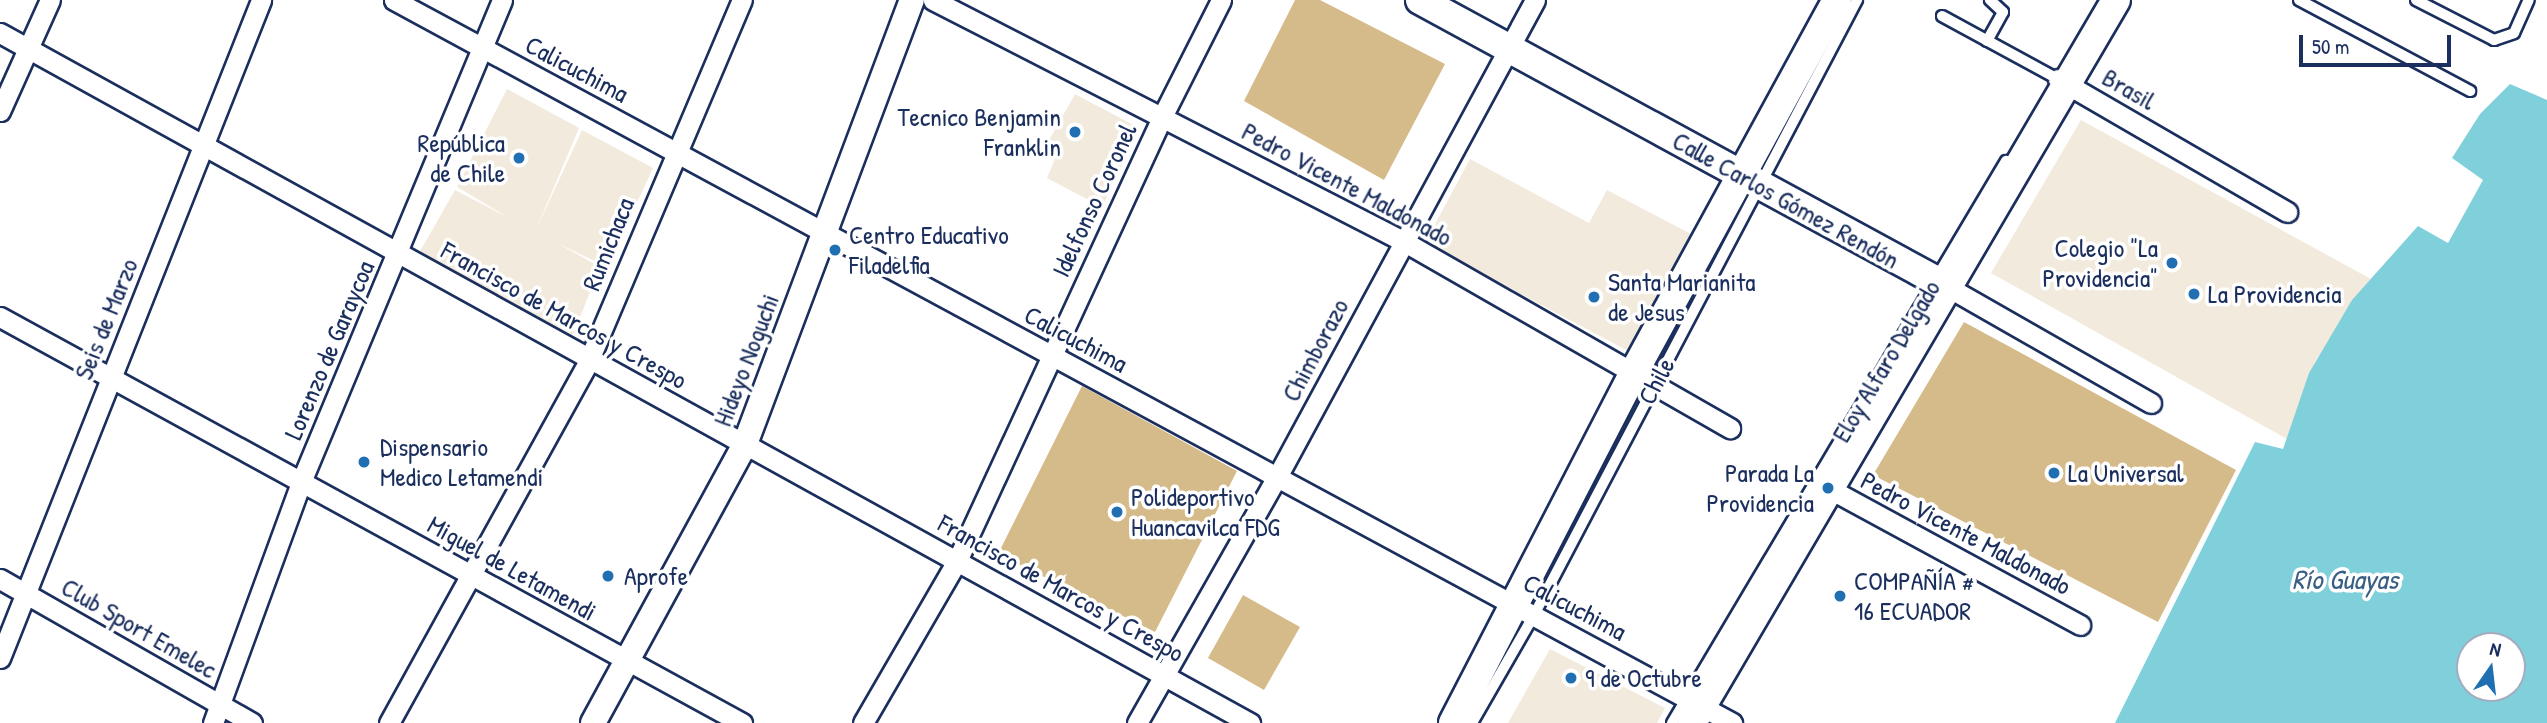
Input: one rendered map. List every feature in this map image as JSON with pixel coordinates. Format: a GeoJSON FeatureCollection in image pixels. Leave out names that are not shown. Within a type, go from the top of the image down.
{"type":"FeatureCollection","features":[{"type":"Feature","properties":{"kind":"main road","name":"Calle Carlos Gómez Rendón"},"geometry":{"type":"LineString","coordinates":[[1420,0],[1750,182],[1940,283]]}},
{"type":"Feature","properties":{"kind":"main road","name":"Chile"},"geometry":{"type":"LineString","coordinates":[[1453,723],[1526,610],[1644,377],[1750,182],[1837,0]]}},
{"type":"Feature","properties":{"kind":"main road","name":"Eloy Alfaro Delgado"},"geometry":{"type":"LineString","coordinates":[[1694,709],[1828,488],[1940,283],[2061,81],[2116,0]]}},
{"type":"Feature","properties":{"kind":"street"},"geometry":{"type":"LineString","coordinates":[[0,111],[50,0]]}},
{"type":"Feature","properties":{"kind":"street","name":"Seis de Marzo"},"geometry":{"type":"LineString","coordinates":[[0,659],[261,0]]}},
{"type":"Feature","properties":{"kind":"street","name":"Calicuchima"},"geometry":{"type":"LineString","coordinates":[[394,0],[1526,610],[1694,709],[1732,723]]}},
{"type":"Feature","properties":{"kind":"street","name":"Lorenzo de Garaycoa"},"geometry":{"type":"LineString","coordinates":[[217,714],[301,482],[399,253],[502,0]]}},
{"type":"Feature","properties":{"kind":"street","name":"Rumichaca"},"geometry":{"type":"LineString","coordinates":[[389,723],[473,576],[589,360],[675,151],[742,0]]}},
{"type":"Feature","properties":{"kind":"street","name":"Hideyo Noguchi"},"geometry":{"type":"LineString","coordinates":[[593,723],[630,662],[746,444],[912,0]]}},
{"type":"Feature","properties":{"kind":"street","name":"Pedro Vicente Maldonado"},"geometry":{"type":"LineString","coordinates":[[933,0],[1403,241],[1730,428]]}},
{"type":"Feature","properties":{"kind":"street","name":"Idelfonso Coronel"},"geometry":{"type":"LineString","coordinates":[[863,723],[957,561],[1161,117],[1221,0]]}},
{"type":"Feature","properties":{"kind":"street","name":"Chimborazo"},"geometry":{"type":"LineString","coordinates":[[1137,723],[1277,477],[1535,0]]}},
{"type":"Feature","properties":{"kind":"street","name":"Francisco de Marcos y Crespo"},"geometry":{"type":"LineString","coordinates":[[0,33],[1250,723]]}},
{"type":"Feature","properties":{"kind":"street","name":"Brasil"},"geometry":{"type":"LineString","coordinates":[[2061,81],[2287,212]]}},
{"type":"Feature","properties":{"kind":"street","name":"Calle Carlos Gómez Rendón"},"geometry":{"type":"LineString","coordinates":[[1940,283],[2151,403]]}},
{"type":"Feature","properties":{"kind":"street","name":"Miguel de Letamendi"},"geometry":{"type":"LineString","coordinates":[[0,317],[742,723]]}},
{"type":"Feature","properties":{"kind":"street","name":"Pedro Vicente Maldonado"},"geometry":{"type":"LineString","coordinates":[[1828,488],[2080,625]]}},
{"type":"Feature","properties":{"kind":"street","name":"Club Sport Emelec"},"geometry":{"type":"LineString","coordinates":[[0,579],[217,714],[252,723]]}},
{"type":"Feature","properties":{"kind":"lane","name":"Chile"},"geometry":{"type":"LineString","coordinates":[[1750,182],[1857,0]]}},
{"type":"Feature","properties":{"kind":"lane"},"geometry":{"type":"LineString","coordinates":[[1987,41],[2003,12],[1990,0]]}},
{"type":"Feature","properties":{"kind":"lane"},"geometry":{"type":"LineString","coordinates":[[2300,0],[2470,91]]}},
{"type":"Feature","properties":{"kind":"lane"},"geometry":{"type":"LineString","coordinates":[[2416,0],[2494,40],[2514,33],[2529,0]]}},
{"type":"Feature","properties":{"kind":"lane","name":"Brasil"},"geometry":{"type":"LineString","coordinates":[[1942,16],[2061,81]]}},
{"type":"Feature","properties":{"kind":"lane","name":"Eloy Alfaro Delgado"},"geometry":{"type":"LineString","coordinates":[[2042,102],[2061,81],[2075,44]]}},
{"type":"Feature","properties":{"kind":"lane","name":"Eloy Alfaro Delgado"},"geometry":{"type":"LineString","coordinates":[[1672,723],[1694,709],[1940,283],[2013,149]]}},
{"type":"Feature","properties":{"kind":"lane","name":"Chile"},"geometry":{"type":"LineString","coordinates":[[1472,723],[1526,610]]}},
{"type":"Feature","properties":{"kind":"shaded area"},"geometry":{"type":"Polygon","coordinates":[[[507,89],[579,128],[535,232],[582,130],[653,168],[607,267],[557,243],[600,267],[573,335],[419,253],[455,190],[511,219],[457,187],[507,89]]]}},
{"type":"Feature","properties":{"kind":"shaded area"},"geometry":{"type":"Polygon","coordinates":[[[1075,94],[1139,128],[1102,207],[1047,178],[1055,159],[1043,151],[1075,94]]]}},
{"type":"Feature","properties":{"kind":"shaded area","name":"La Providencia"},"geometry":{"type":"Polygon","coordinates":[[[2081,120],[2371,279],[2316,360],[2287,439],[1991,273],[2081,120]]]}},
{"type":"Feature","properties":{"kind":"shaded area","name":"Santa Marianita de Jesus"},"geometry":{"type":"Polygon","coordinates":[[[1470,159],[1589,223],[1607,190],[1693,235],[1630,352],[1425,243],[1470,159]]]}},
{"type":"Feature","properties":{"kind":"shaded area","name":"9 de Octubre"},"geometry":{"type":"Polygon","coordinates":[[[1550,649],[1665,708],[1657,723],[1508,723],[1550,649]]]}},
{"type":"Feature","properties":{"kind":"water","name":"Río Guayas"},"geometry":{"type":"Polygon","coordinates":[[[2510,84],[2547,100],[2547,723],[2115,723],[2255,442],[2283,449],[2309,373],[2352,300],[2418,226],[2448,243],[2483,180],[2452,158],[2480,114],[2510,84]]]}},
{"type":"Feature","properties":{"kind":"building"},"geometry":{"type":"Polygon","coordinates":[[[1295,0],[1320,0],[1445,64],[1384,180],[1244,101],[1295,0]]]}},
{"type":"Feature","properties":{"kind":"building","name":"La Universal"},"geometry":{"type":"Polygon","coordinates":[[[1964,322],[2236,470],[2158,622],[1873,475],[1964,322]]]}},
{"type":"Feature","properties":{"kind":"building","name":"Polideportivo Huancavilca FDG"},"geometry":{"type":"Polygon","coordinates":[[[1082,386],[1237,471],[1155,632],[998,554],[1082,386]]]}},
{"type":"Feature","properties":{"kind":"building"},"geometry":{"type":"Polygon","coordinates":[[[1243,595],[1300,627],[1264,690],[1208,658],[1243,595]]]}},
{"type":"Feature","properties":{"kind":"place","name":"Tecnico Benjamin Franklin"},"geometry":{"type":"Point","coordinates":[1075,132]}},
{"type":"Feature","properties":{"kind":"place","name":"República de Chile"},"geometry":{"type":"Point","coordinates":[519,158]}},
{"type":"Feature","properties":{"kind":"place","name":"Centro Educativo Filadelfia"},"geometry":{"type":"Point","coordinates":[835,250]}},
{"type":"Feature","properties":{"kind":"place","name":"Colegio \"La Providencia\""},"geometry":{"type":"Point","coordinates":[2172,263]}},
{"type":"Feature","properties":{"kind":"place","name":"La Providencia"},"geometry":{"type":"Point","coordinates":[2194,294]}},
{"type":"Feature","properties":{"kind":"place","name":"Santa Marianita de Jesus"},"geometry":{"type":"Point","coordinates":[1594,297]}},
{"type":"Feature","properties":{"kind":"place","name":"Dispensario Medico Letamendi"},"geometry":{"type":"Point","coordinates":[364,462]}},
{"type":"Feature","properties":{"kind":"place","name":"La Universal"},"geometry":{"type":"Point","coordinates":[2054,473]}},
{"type":"Feature","properties":{"kind":"place","name":"Parada La Providencia"},"geometry":{"type":"Point","coordinates":[1828,488]}},
{"type":"Feature","properties":{"kind":"place","name":"Polideportivo Huancavilca FDG"},"geometry":{"type":"Point","coordinates":[1117,512]}},
{"type":"Feature","properties":{"kind":"place","name":"Aprofe"},"geometry":{"type":"Point","coordinates":[608,576]}},
{"type":"Feature","properties":{"kind":"place","name":"COMPAÑÍA # 16 ECUADOR"},"geometry":{"type":"Point","coordinates":[1840,596]}},
{"type":"Feature","properties":{"kind":"place","name":"9 de Octubre"},"geometry":{"type":"Point","coordinates":[1571,678]}}]}
